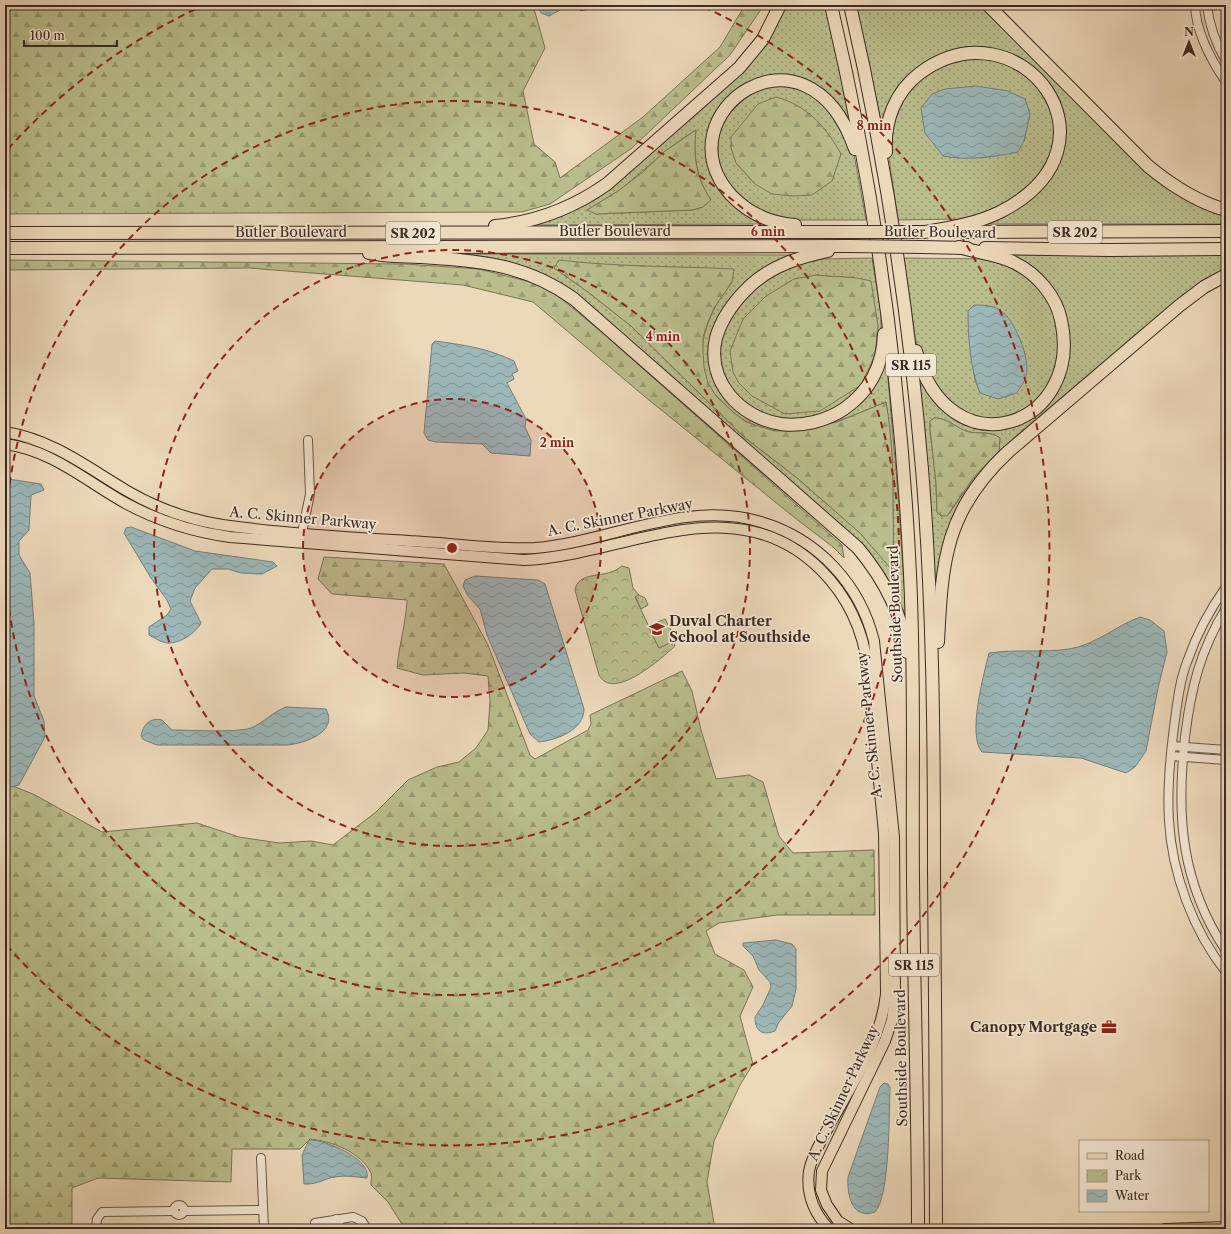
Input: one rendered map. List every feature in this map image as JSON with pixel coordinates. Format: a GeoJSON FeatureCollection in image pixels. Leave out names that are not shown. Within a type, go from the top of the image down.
{"type":"FeatureCollection","features":[{"type":"Feature","properties":{"kind":"highway"},"geometry":{"type":"LineString","coordinates":[[423,232],[504,225],[531,220],[569,207],[595,192],[617,176],[739,68],[763,39],[780,5]]}},
{"type":"Feature","properties":{"kind":"highway","name":"Southside Boulevard"},"geometry":{"type":"LineString","coordinates":[[831,5],[852,100],[870,199],[884,289],[898,404],[907,523],[912,622],[918,1229]]}},
{"type":"Feature","properties":{"kind":"highway","name":"SR 115"},"geometry":{"type":"LineString","coordinates":[[850,5],[871,104],[902,287],[913,378],[924,498],[934,729],[936,1229]]}},
{"type":"Feature","properties":{"kind":"highway"},"geometry":{"type":"LineString","coordinates":[[988,5],[1148,166],[1188,194],[1226,210]]}},
{"type":"Feature","properties":{"kind":"highway"},"geometry":{"type":"LineString","coordinates":[[888,198],[885,148],[887,122],[897,99],[917,75],[950,57],[963,54],[982,54],[1008,59],[1025,68],[1039,80],[1055,101],[1060,125],[1057,152],[1043,177],[1024,196],[999,213],[970,223],[924,232]]}},
{"type":"Feature","properties":{"kind":"highway"},"geometry":{"type":"LineString","coordinates":[[821,232],[798,226],[771,222],[756,214],[737,200],[719,177],[713,158],[715,130],[727,105],[743,91],[762,83],[784,80],[806,86],[828,100],[839,114],[849,132],[870,199]]}},
{"type":"Feature","properties":{"kind":"highway","name":"Butler Boulevard"},"geometry":{"type":"LineString","coordinates":[[5,233],[1226,231]]}},
{"type":"Feature","properties":{"kind":"highway"},"geometry":{"type":"LineString","coordinates":[[850,246],[808,255],[777,268],[752,285],[731,307],[716,338],[715,358],[719,379],[731,398],[746,412],[786,425],[797,425],[819,421],[839,413],[869,385],[882,357],[884,332],[884,289]]}},
{"type":"Feature","properties":{"kind":"highway","name":"Butler Boulevard"},"geometry":{"type":"LineString","coordinates":[[5,248],[850,246],[1109,250],[1226,249]]}},
{"type":"Feature","properties":{"kind":"highway"},"geometry":{"type":"LineString","coordinates":[[341,247],[376,254],[461,260],[499,265],[543,279],[574,299],[849,539],[867,558],[886,587],[900,622],[906,644],[912,700]]}},
{"type":"Feature","properties":{"kind":"highway"},"geometry":{"type":"LineString","coordinates":[[902,287],[921,367],[930,386],[946,406],[966,419],[986,424],[1015,420],[1033,410],[1045,399],[1054,385],[1062,361],[1064,334],[1057,308],[1043,286],[1023,267],[1005,258],[959,247]]}},
{"type":"Feature","properties":{"kind":"highway"},"geometry":{"type":"LineString","coordinates":[[934,729],[940,589],[944,563],[954,530],[973,491],[992,468],[1009,451],[1188,299],[1226,275]]}},
{"type":"Feature","properties":{"kind":"main road","name":"A. C. Skinner Parkway"},"geometry":{"type":"LineString","coordinates":[[5,432],[49,444],[90,466],[133,494],[180,514],[237,527],[530,548],[559,544],[694,516],[716,515],[740,517],[778,528],[813,547],[842,575],[852,588],[864,611],[873,635],[878,662],[894,837],[896,985],[894,1009],[889,1031],[822,1170],[822,1190],[827,1206],[838,1221],[851,1229]]}},
{"type":"Feature","properties":{"kind":"main road","name":"A. C. Skinner Parkway"},"geometry":{"type":"LineString","coordinates":[[5,444],[31,450],[52,459],[127,504],[158,518],[202,532],[237,538],[524,560],[558,556],[693,528],[716,526],[745,529],[777,540],[815,564],[838,589],[854,615],[862,635],[868,668],[884,833],[886,994],[883,1016],[876,1038],[810,1165],[808,1182],[811,1200],[818,1216],[829,1229]]}},
{"type":"Feature","properties":{"kind":"main road"},"geometry":{"type":"LineString","coordinates":[[854,615],[864,611]]}},
{"type":"Feature","properties":{"kind":"main road"},"geometry":{"type":"LineString","coordinates":[[1165,1229],[1226,1227]]}},
{"type":"Feature","properties":{"kind":"street"},"geometry":{"type":"LineString","coordinates":[[1195,5],[1203,38],[1212,62],[1226,82]]}},
{"type":"Feature","properties":{"kind":"street"},"geometry":{"type":"LineString","coordinates":[[1207,5],[1208,18],[1214,36],[1226,61]]}},
{"type":"Feature","properties":{"kind":"street"},"geometry":{"type":"LineString","coordinates":[[302,532],[310,494],[308,440]]}},
{"type":"Feature","properties":{"kind":"street"},"geometry":{"type":"LineString","coordinates":[[1226,587],[1207,618],[1186,663],[1178,700],[1172,746],[1169,821],[1173,851],[1182,887],[1197,924],[1211,950],[1226,972]]}},
{"type":"Feature","properties":{"kind":"street"},"geometry":{"type":"LineString","coordinates":[[1226,608],[1198,666],[1190,702],[1183,757],[1181,814],[1184,848],[1194,884],[1208,919],[1226,951]]}},
{"type":"Feature","properties":{"kind":"street"},"geometry":{"type":"LineString","coordinates":[[1172,746],[1226,750]]}},
{"type":"Feature","properties":{"kind":"street"},"geometry":{"type":"LineString","coordinates":[[1171,756],[1226,760]]}},
{"type":"Feature","properties":{"kind":"street"},"geometry":{"type":"LineString","coordinates":[[1197,924],[1208,919]]}},
{"type":"Feature","properties":{"kind":"street"},"geometry":{"type":"LineString","coordinates":[[261,1158],[264,1229]]}},
{"type":"Feature","properties":{"kind":"street"},"geometry":{"type":"LineString","coordinates":[[96,1229],[97,1219],[102,1212],[174,1211],[176,1206],[180,1205],[184,1208],[184,1211],[262,1210]]}},
{"type":"Feature","properties":{"kind":"street"},"geometry":{"type":"LineString","coordinates":[[317,1226],[336,1219],[358,1218],[362,1220],[367,1229]]}},
{"type":"Feature","properties":{"kind":"street"},"geometry":{"type":"LineString","coordinates":[[336,1219],[342,1229]]}},
{"type":"Feature","properties":{"kind":"green space"},"geometry":{"type":"Polygon","coordinates":[[[5,5],[533,5],[545,48],[523,91],[534,144],[555,162],[560,178],[643,117],[720,47],[745,5],[764,5],[730,55],[632,148],[550,204],[522,212],[5,214],[5,5]]]}},
{"type":"Feature","properties":{"kind":"green space"},"geometry":{"type":"Polygon","coordinates":[[[783,5],[825,5],[851,124],[830,98],[807,83],[740,89],[722,103],[715,115],[709,131],[707,148],[710,164],[724,193],[736,206],[749,216],[764,224],[534,225],[560,216],[733,78],[783,5]],[[696,130],[667,150],[617,192],[588,210],[596,214],[692,210],[703,207],[711,200],[699,175],[695,158],[696,130]]]}},
{"type":"Feature","properties":{"kind":"green space"},"geometry":{"type":"Polygon","coordinates":[[[856,5],[984,5],[1135,157],[1226,213],[1226,224],[990,224],[1010,209],[1048,172],[1060,110],[1011,58],[934,61],[882,126],[856,5]]]}},
{"type":"Feature","properties":{"kind":"green space"},"geometry":{"type":"Polygon","coordinates":[[[986,57],[1027,73],[1052,105],[1055,145],[1037,178],[1001,207],[963,219],[898,220],[888,151],[896,105],[902,95],[941,63],[986,57]],[[1025,99],[1024,141],[1030,114],[1025,99]]]}},
{"type":"Feature","properties":{"kind":"green space"},"geometry":{"type":"Polygon","coordinates":[[[788,84],[822,100],[854,154],[866,220],[790,220],[760,212],[735,193],[723,174],[718,157],[718,136],[723,119],[755,89],[788,84]],[[758,104],[736,163],[755,184],[758,104]]]}},
{"type":"Feature","properties":{"kind":"green space"},"geometry":{"type":"Polygon","coordinates":[[[776,97],[797,105],[814,118],[829,135],[841,154],[832,181],[812,195],[794,196],[772,194],[755,184],[736,163],[731,148],[731,137],[758,104],[776,97]]]}},
{"type":"Feature","properties":{"kind":"green space"},"geometry":{"type":"Polygon","coordinates":[[[696,130],[695,158],[702,183],[711,200],[703,207],[692,210],[596,214],[587,210],[618,191],[643,172],[665,151],[696,130]]]}},
{"type":"Feature","properties":{"kind":"green space"},"geometry":{"type":"Polygon","coordinates":[[[461,254],[793,255],[720,320],[720,387],[774,426],[843,414],[886,356],[898,493],[907,628],[881,575],[571,293],[461,254]],[[559,261],[555,268],[631,326],[744,437],[796,477],[860,533],[891,568],[894,538],[892,467],[890,428],[886,402],[832,423],[805,430],[776,431],[763,429],[745,421],[734,413],[710,388],[704,371],[702,357],[703,343],[711,317],[717,304],[732,282],[559,261]]]}},
{"type":"Feature","properties":{"kind":"green space"},"geometry":{"type":"Polygon","coordinates":[[[1226,254],[1226,272],[1124,350],[966,499],[936,603],[919,375],[927,389],[974,425],[1042,409],[1063,379],[1066,368],[1068,343],[1066,320],[1008,255],[1226,254]],[[934,418],[930,421],[936,483],[937,512],[949,514],[974,477],[999,451],[1000,438],[993,434],[969,432],[938,418],[934,418]]]}},
{"type":"Feature","properties":{"kind":"green space"},"geometry":{"type":"Polygon","coordinates":[[[872,258],[881,314],[881,344],[879,355],[856,396],[819,419],[773,420],[732,395],[718,356],[724,325],[750,290],[792,265],[821,259],[872,258]],[[816,275],[766,296],[743,319],[738,382],[752,396],[850,390],[861,385],[854,277],[838,278],[816,275]]]}},
{"type":"Feature","properties":{"kind":"green space"},"geometry":{"type":"Polygon","coordinates":[[[904,258],[997,259],[1032,280],[1053,308],[1061,344],[1051,383],[1027,411],[994,421],[951,408],[920,359],[915,336],[904,258]],[[986,305],[968,330],[975,380],[980,393],[1025,352],[1001,311],[986,305]]]}},
{"type":"Feature","properties":{"kind":"green space"},"geometry":{"type":"Polygon","coordinates":[[[5,260],[406,264],[479,269],[538,284],[557,295],[605,335],[842,545],[844,558],[833,547],[644,396],[533,302],[463,285],[249,268],[5,270],[5,260]]]}},
{"type":"Feature","properties":{"kind":"green space"},"geometry":{"type":"Polygon","coordinates":[[[559,260],[625,265],[734,269],[732,282],[714,308],[703,337],[704,367],[708,383],[716,396],[746,422],[774,431],[803,430],[837,422],[886,402],[890,427],[892,465],[894,536],[891,569],[860,533],[796,477],[744,437],[631,326],[588,292],[554,268],[559,260]]]}},
{"type":"Feature","properties":{"kind":"green space"},"geometry":{"type":"Polygon","coordinates":[[[816,275],[851,277],[871,281],[878,326],[875,355],[861,385],[820,411],[785,414],[752,396],[738,382],[733,372],[730,351],[743,319],[766,296],[794,279],[816,275]]]}},
{"type":"Feature","properties":{"kind":"green space"},"geometry":{"type":"Polygon","coordinates":[[[934,418],[948,421],[969,432],[993,434],[1000,438],[999,451],[974,477],[947,516],[941,516],[937,512],[936,483],[930,429],[930,421],[934,418]]]}},
{"type":"Feature","properties":{"kind":"green space"},"geometry":{"type":"Polygon","coordinates":[[[324,557],[444,564],[488,645],[530,755],[535,759],[588,730],[591,724],[590,715],[682,671],[692,691],[701,730],[716,779],[749,775],[763,782],[779,836],[793,853],[874,850],[875,915],[777,915],[719,923],[706,931],[715,954],[744,970],[753,987],[740,1016],[753,1064],[740,1085],[714,1141],[707,1182],[715,1229],[405,1229],[388,1202],[371,1185],[371,1173],[360,1159],[336,1145],[310,1139],[300,1149],[232,1149],[231,1182],[98,1178],[72,1188],[72,1229],[5,1229],[5,783],[33,794],[102,832],[197,823],[239,837],[279,843],[311,841],[333,845],[376,812],[408,780],[437,767],[459,762],[476,748],[488,730],[490,701],[488,676],[464,673],[423,675],[397,668],[407,600],[332,594],[318,579],[324,557]]]}},
{"type":"Feature","properties":{"kind":"green space"},"geometry":{"type":"Polygon","coordinates":[[[622,566],[629,568],[633,588],[639,595],[635,597],[659,648],[673,641],[675,646],[649,668],[626,681],[615,684],[606,682],[599,675],[575,590],[580,581],[584,578],[606,574],[622,566]]]}},
{"type":"Feature","properties":{"kind":"green space"},"geometry":{"type":"Polygon","coordinates":[[[639,595],[645,598],[648,605],[641,609],[635,596],[639,595]]]}},
{"type":"Feature","properties":{"kind":"green space"},"geometry":{"type":"Polygon","coordinates":[[[665,619],[676,640],[659,648],[648,626],[665,619]]]}},
{"type":"Feature","properties":{"kind":"water"},"geometry":{"type":"Polygon","coordinates":[[[537,5],[567,5],[549,16],[541,13],[537,5]]]}},
{"type":"Feature","properties":{"kind":"water"},"geometry":{"type":"Polygon","coordinates":[[[976,86],[1008,91],[1025,99],[1030,114],[1024,141],[1018,152],[990,157],[972,158],[943,156],[925,133],[921,108],[932,94],[945,89],[976,86]]]}},
{"type":"Feature","properties":{"kind":"water"},"geometry":{"type":"Polygon","coordinates":[[[974,305],[988,306],[1001,311],[1012,323],[1021,341],[1027,369],[1025,380],[1017,393],[998,399],[980,393],[974,373],[969,342],[968,311],[974,305]]]}},
{"type":"Feature","properties":{"kind":"water"},"geometry":{"type":"Polygon","coordinates":[[[435,341],[485,350],[514,361],[518,371],[512,374],[514,379],[507,383],[526,419],[525,427],[531,440],[530,456],[491,453],[482,444],[436,442],[428,440],[424,433],[432,344],[435,341]]]}},
{"type":"Feature","properties":{"kind":"water"},"geometry":{"type":"Polygon","coordinates":[[[8,479],[41,484],[44,490],[31,495],[29,530],[19,541],[19,555],[30,573],[34,624],[34,696],[44,721],[45,737],[19,785],[12,787],[5,783],[5,483],[8,479]]]}},
{"type":"Feature","properties":{"kind":"water"},"geometry":{"type":"Polygon","coordinates":[[[131,527],[195,551],[273,562],[277,566],[262,574],[241,573],[228,569],[212,569],[195,588],[190,601],[201,623],[195,631],[186,638],[177,642],[167,643],[149,635],[149,627],[167,615],[171,609],[167,600],[151,578],[124,533],[126,528],[131,527]]]}},
{"type":"Feature","properties":{"kind":"water"},"geometry":{"type":"Polygon","coordinates":[[[475,576],[538,580],[545,584],[584,709],[580,723],[568,733],[554,739],[539,742],[530,734],[487,635],[480,609],[468,596],[463,586],[465,580],[475,576]]]}},
{"type":"Feature","properties":{"kind":"water"},"geometry":{"type":"Polygon","coordinates":[[[1140,617],[1150,620],[1164,631],[1167,652],[1158,688],[1146,751],[1135,767],[1126,773],[1081,758],[982,752],[978,744],[976,719],[989,653],[1009,651],[1049,651],[1079,647],[1088,644],[1140,617]]]}},
{"type":"Feature","properties":{"kind":"water"},"geometry":{"type":"Polygon","coordinates":[[[286,707],[326,709],[329,717],[328,724],[318,735],[310,739],[286,745],[157,745],[144,740],[141,736],[145,725],[158,719],[162,720],[172,730],[244,730],[255,726],[286,707]]]}},
{"type":"Feature","properties":{"kind":"water"},"geometry":{"type":"Polygon","coordinates":[[[776,940],[792,944],[796,949],[796,989],[792,1006],[779,1022],[775,1031],[766,1033],[758,1029],[755,1022],[755,1017],[763,1005],[771,987],[770,982],[759,970],[753,956],[743,946],[743,943],[776,940]]]}},
{"type":"Feature","properties":{"kind":"water"},"geometry":{"type":"Polygon","coordinates":[[[884,1083],[888,1084],[890,1088],[888,1153],[884,1190],[880,1203],[875,1212],[867,1213],[856,1209],[852,1204],[848,1191],[848,1177],[880,1087],[884,1083]]]}},
{"type":"Feature","properties":{"kind":"water"},"geometry":{"type":"Polygon","coordinates":[[[309,1140],[325,1143],[355,1157],[367,1171],[367,1178],[339,1176],[304,1184],[302,1155],[309,1140]]]}},
{"type":"Feature","properties":{"kind":"place","name":"Duval Charter School at Southside"},"geometry":{"type":"Point","coordinates":[657,629]}},
{"type":"Feature","properties":{"kind":"place","name":"Canopy Mortgage"},"geometry":{"type":"Point","coordinates":[1109,1027]}}]}
